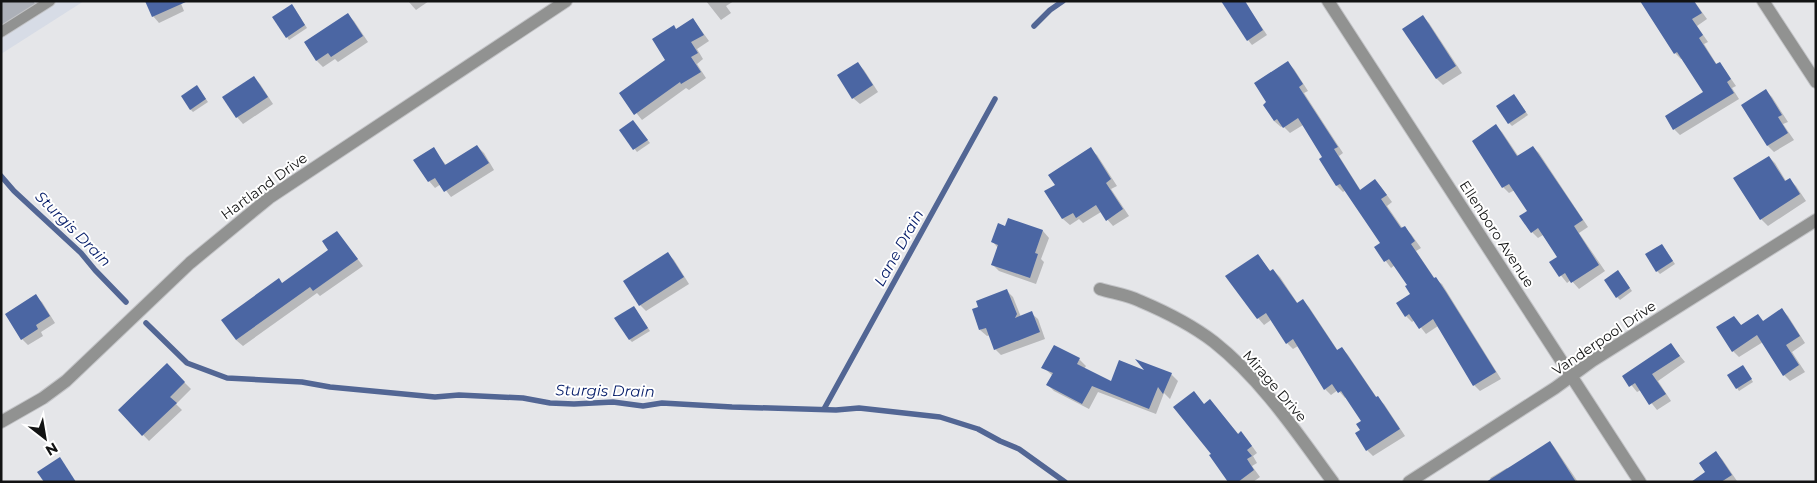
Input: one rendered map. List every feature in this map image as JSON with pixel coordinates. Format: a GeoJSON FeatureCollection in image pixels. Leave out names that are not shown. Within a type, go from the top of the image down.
{"type":"FeatureCollection","features":[{"type":"Feature","properties":{"kind":"street","name":"Hartland Drive"},"geometry":{"type":"LineString","coordinates":[[1,422],[44,398],[66,380],[190,264],[269,198],[566,1]]}},
{"type":"Feature","properties":{"kind":"street","name":"Ellenboro Avenue"},"geometry":{"type":"LineString","coordinates":[[1328,1],[1640,482]]}},
{"type":"Feature","properties":{"kind":"street"},"geometry":{"type":"LineString","coordinates":[[1763,1],[1816,82]]}},
{"type":"Feature","properties":{"kind":"street","name":"Vanderpool Drive"},"geometry":{"type":"LineString","coordinates":[[1409,482],[1555,388],[1592,361],[1816,220]]}},
{"type":"Feature","properties":{"kind":"street","name":"Mirage Drive"},"geometry":{"type":"LineString","coordinates":[[1100,289],[1139,300],[1185,323],[1213,342],[1256,382],[1333,482]]}},
{"type":"Feature","properties":{"kind":"lane"},"geometry":{"type":"LineString","coordinates":[[1,32],[50,1]]}},
{"type":"Feature","properties":{"kind":"shaded area"},"geometry":{"type":"Polygon","coordinates":[[[1,1],[84,1],[1,54],[1,1]]]}},
{"type":"Feature","properties":{"kind":"building"},"geometry":{"type":"Polygon","coordinates":[[[145,1],[188,1],[152,17],[145,1]]]}},
{"type":"Feature","properties":{"kind":"building"},"geometry":{"type":"Polygon","coordinates":[[[1221,1],[1245,1],[1263,30],[1247,41],[1221,1]]]}},
{"type":"Feature","properties":{"kind":"building"},"geometry":{"type":"Polygon","coordinates":[[[1640,1],[1694,1],[1702,13],[1692,19],[1703,35],[1699,38],[1716,64],[1720,62],[1731,79],[1727,82],[1734,93],[1673,130],[1665,116],[1703,92],[1677,52],[1674,54],[1640,1]]]}},
{"type":"Feature","properties":{"kind":"building"},"geometry":{"type":"Polygon","coordinates":[[[292,4],[305,25],[286,38],[272,17],[292,4]]]}},
{"type":"Feature","properties":{"kind":"building"},"geometry":{"type":"Polygon","coordinates":[[[348,13],[363,36],[331,57],[328,53],[316,61],[304,42],[348,13]]]}},
{"type":"Feature","properties":{"kind":"building"},"geometry":{"type":"Polygon","coordinates":[[[1423,15],[1456,66],[1436,79],[1402,29],[1423,15]]]}},
{"type":"Feature","properties":{"kind":"building"},"geometry":{"type":"Polygon","coordinates":[[[693,18],[704,35],[691,42],[698,53],[691,57],[701,72],[681,84],[680,82],[634,115],[619,93],[665,60],[652,39],[674,25],[676,29],[693,18]]]}},
{"type":"Feature","properties":{"kind":"building"},"geometry":{"type":"Polygon","coordinates":[[[1288,61],[1303,84],[1299,87],[1338,147],[1334,149],[1360,190],[1375,179],[1387,195],[1381,199],[1401,228],[1405,226],[1415,241],[1411,244],[1446,292],[1496,372],[1473,386],[1433,319],[1419,329],[1409,314],[1405,317],[1396,303],[1410,294],[1405,286],[1407,285],[1389,259],[1384,262],[1374,247],[1380,243],[1340,184],[1336,186],[1319,159],[1322,157],[1298,118],[1283,128],[1277,119],[1274,121],[1263,105],[1266,102],[1254,83],[1288,61]]]}},
{"type":"Feature","properties":{"kind":"building"},"geometry":{"type":"Polygon","coordinates":[[[858,62],[873,85],[852,99],[837,75],[858,62]]]}},
{"type":"Feature","properties":{"kind":"building"},"geometry":{"type":"Polygon","coordinates":[[[254,76],[268,97],[236,118],[222,97],[254,76]]]}},
{"type":"Feature","properties":{"kind":"building"},"geometry":{"type":"Polygon","coordinates":[[[197,85],[206,99],[190,110],[181,96],[197,85]]]}},
{"type":"Feature","properties":{"kind":"building"},"geometry":{"type":"Polygon","coordinates":[[[1766,89],[1782,115],[1778,117],[1788,133],[1767,146],[1741,105],[1766,89]]]}},
{"type":"Feature","properties":{"kind":"building"},"geometry":{"type":"Polygon","coordinates":[[[1514,94],[1526,112],[1508,124],[1496,106],[1514,94]]]}},
{"type":"Feature","properties":{"kind":"building"},"geometry":{"type":"Polygon","coordinates":[[[633,120],[648,140],[633,150],[619,130],[633,120]]]}},
{"type":"Feature","properties":{"kind":"building"},"geometry":{"type":"Polygon","coordinates":[[[1496,124],[1517,156],[1533,146],[1583,220],[1574,226],[1599,265],[1571,283],[1565,273],[1559,277],[1549,262],[1557,257],[1538,228],[1531,233],[1519,216],[1527,211],[1509,184],[1502,188],[1472,141],[1496,124]]]}},
{"type":"Feature","properties":{"kind":"building"},"geometry":{"type":"Polygon","coordinates":[[[477,145],[489,163],[444,192],[435,178],[428,182],[413,160],[434,147],[445,165],[477,145]]]}},
{"type":"Feature","properties":{"kind":"building"},"geometry":{"type":"Polygon","coordinates":[[[1091,147],[1111,179],[1106,183],[1123,209],[1106,221],[1096,205],[1076,218],[1073,213],[1062,219],[1044,191],[1055,185],[1048,175],[1091,147]]]}},
{"type":"Feature","properties":{"kind":"building"},"geometry":{"type":"Polygon","coordinates":[[[1769,156],[1785,181],[1790,178],[1800,194],[1760,220],[1733,178],[1769,156]]]}},
{"type":"Feature","properties":{"kind":"building"},"geometry":{"type":"Polygon","coordinates":[[[1008,218],[1043,230],[1035,253],[1038,254],[1030,278],[991,265],[998,245],[991,242],[998,223],[1005,226],[1008,218]]]}},
{"type":"Feature","properties":{"kind":"building"},"geometry":{"type":"Polygon","coordinates":[[[337,231],[358,259],[313,291],[310,287],[236,340],[221,320],[279,278],[282,283],[328,250],[322,241],[337,231]]]}},
{"type":"Feature","properties":{"kind":"building"},"geometry":{"type":"Polygon","coordinates":[[[1662,244],[1673,261],[1656,272],[1645,254],[1662,244]]]}},
{"type":"Feature","properties":{"kind":"building"},"geometry":{"type":"Polygon","coordinates":[[[668,252],[684,277],[639,306],[623,281],[668,252]]]}},
{"type":"Feature","properties":{"kind":"building"},"geometry":{"type":"Polygon","coordinates":[[[1258,254],[1270,271],[1273,269],[1297,303],[1303,299],[1337,350],[1342,347],[1400,429],[1366,451],[1355,433],[1360,430],[1356,424],[1361,421],[1341,391],[1338,393],[1332,384],[1324,390],[1293,339],[1286,344],[1266,313],[1257,319],[1225,276],[1258,254]]]}},
{"type":"Feature","properties":{"kind":"building"},"geometry":{"type":"Polygon","coordinates":[[[1618,270],[1630,288],[1616,298],[1604,280],[1618,270]]]}},
{"type":"Feature","properties":{"kind":"building"},"geometry":{"type":"Polygon","coordinates":[[[1007,289],[1017,314],[1015,318],[1032,311],[1040,332],[994,350],[986,328],[979,330],[972,309],[978,307],[976,301],[1007,289]]]}},
{"type":"Feature","properties":{"kind":"building"},"geometry":{"type":"Polygon","coordinates":[[[36,294],[50,316],[36,325],[38,329],[21,340],[5,314],[36,294]]]}},
{"type":"Feature","properties":{"kind":"building"},"geometry":{"type":"Polygon","coordinates":[[[634,306],[648,328],[629,340],[614,318],[634,306]]]}},
{"type":"Feature","properties":{"kind":"building"},"geometry":{"type":"Polygon","coordinates":[[[1782,308],[1800,336],[1786,345],[1799,365],[1783,376],[1757,335],[1732,352],[1716,327],[1734,316],[1741,325],[1758,314],[1763,321],[1782,308]]]}},
{"type":"Feature","properties":{"kind":"building"},"geometry":{"type":"Polygon","coordinates":[[[1671,343],[1680,356],[1652,374],[1666,394],[1649,405],[1635,383],[1629,387],[1622,376],[1671,343]]]}},
{"type":"Feature","properties":{"kind":"building"},"geometry":{"type":"Polygon","coordinates":[[[1054,345],[1080,358],[1077,364],[1111,381],[1119,360],[1144,370],[1135,359],[1172,373],[1163,394],[1158,387],[1149,409],[1092,386],[1082,404],[1046,385],[1053,373],[1041,368],[1054,345]]]}},
{"type":"Feature","properties":{"kind":"building"},"geometry":{"type":"Polygon","coordinates":[[[167,363],[185,382],[170,397],[177,403],[142,436],[118,410],[167,363]]]}},
{"type":"Feature","properties":{"kind":"building"},"geometry":{"type":"Polygon","coordinates":[[[1743,365],[1752,379],[1736,389],[1727,375],[1743,365]]]}},
{"type":"Feature","properties":{"kind":"building"},"geometry":{"type":"Polygon","coordinates":[[[1194,391],[1204,404],[1210,399],[1238,434],[1241,431],[1252,446],[1247,450],[1252,456],[1247,459],[1254,470],[1238,482],[1228,482],[1209,455],[1211,454],[1173,407],[1194,391]]]}},
{"type":"Feature","properties":{"kind":"building"},"geometry":{"type":"Polygon","coordinates":[[[1550,441],[1576,482],[1486,482],[1550,441]]]}},
{"type":"Feature","properties":{"kind":"building"},"geometry":{"type":"Polygon","coordinates":[[[1716,451],[1732,475],[1721,482],[1691,482],[1705,472],[1699,463],[1716,451]]]}},
{"type":"Feature","properties":{"kind":"building"},"geometry":{"type":"Polygon","coordinates":[[[60,457],[76,482],[44,482],[37,472],[60,457]]]}},
{"type":"Feature","properties":{"kind":"waterway","name":"Lane Drain"},"geometry":{"type":"LineString","coordinates":[[1034,26],[1050,10],[1063,1]]}},
{"type":"Feature","properties":{"kind":"waterway","name":"Lane Drain"},"geometry":{"type":"LineString","coordinates":[[824,409],[995,99]]}},
{"type":"Feature","properties":{"kind":"waterway","name":"Sturgis Drain"},"geometry":{"type":"LineString","coordinates":[[1,176],[14,191],[81,253],[126,302]]}},
{"type":"Feature","properties":{"kind":"waterway","name":"Sturgis Drain"},"geometry":{"type":"LineString","coordinates":[[146,323],[187,363],[227,378],[302,382],[330,387],[435,397],[459,395],[523,398],[550,403],[613,402],[643,406],[662,403],[836,410],[859,408],[940,417],[978,429],[1019,449],[1065,482]]}}]}
